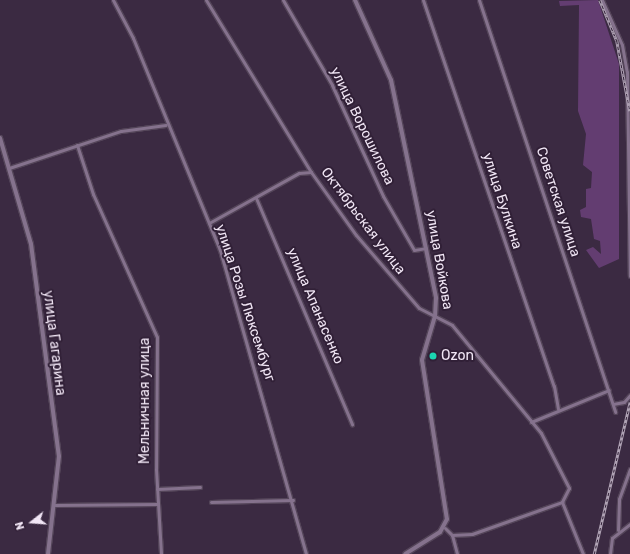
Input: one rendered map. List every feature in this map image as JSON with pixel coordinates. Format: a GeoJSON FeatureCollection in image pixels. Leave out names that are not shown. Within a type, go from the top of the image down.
{"type":"FeatureCollection","features":[{"type":"Feature","properties":{"kind":"main road","name":"улица Войкова"},"geometry":{"type":"LineString","coordinates":[[355,0],[391,80],[436,298],[435,316]]}},
{"type":"Feature","properties":{"kind":"main road","name":"улица Гагарина"},"geometry":{"type":"LineString","coordinates":[[0,138],[26,221],[40,308],[59,456],[55,505],[48,554]]}},
{"type":"Feature","properties":{"kind":"main road"},"geometry":{"type":"LineString","coordinates":[[405,554],[445,528],[447,518],[422,360],[435,316]]}},
{"type":"Feature","properties":{"kind":"street","name":"улица Розы Люксембург"},"geometry":{"type":"LineString","coordinates":[[113,0],[136,46],[166,125],[209,223],[251,351],[293,500],[306,554]]}},
{"type":"Feature","properties":{"kind":"street","name":"Октябрьская улица"},"geometry":{"type":"LineString","coordinates":[[206,0],[312,172],[385,272],[419,308],[435,316]]}},
{"type":"Feature","properties":{"kind":"street","name":"улица Ворошилова"},"geometry":{"type":"LineString","coordinates":[[283,0],[332,85],[383,196],[414,250],[426,248]]}},
{"type":"Feature","properties":{"kind":"street","name":"улица Булкина"},"geometry":{"type":"LineString","coordinates":[[423,0],[554,386],[558,409]]}},
{"type":"Feature","properties":{"kind":"street","name":"Советская улица"},"geometry":{"type":"LineString","coordinates":[[479,0],[615,412]]}},
{"type":"Feature","properties":{"kind":"street"},"geometry":{"type":"LineString","coordinates":[[602,0],[622,45],[627,72],[630,276]]}},
{"type":"Feature","properties":{"kind":"street"},"geometry":{"type":"LineString","coordinates":[[9,168],[121,131],[166,125]]}},
{"type":"Feature","properties":{"kind":"street","name":"Мельничная улица"},"geometry":{"type":"LineString","coordinates":[[78,145],[93,194],[128,279],[152,319],[157,337],[157,489],[161,554]]}},
{"type":"Feature","properties":{"kind":"street"},"geometry":{"type":"LineString","coordinates":[[209,223],[299,173],[312,172]]}},
{"type":"Feature","properties":{"kind":"street","name":"улица Апанасенко"},"geometry":{"type":"LineString","coordinates":[[256,198],[352,424]]}},
{"type":"Feature","properties":{"kind":"street","name":"улица Войкова"},"geometry":{"type":"LineString","coordinates":[[435,316],[452,325],[541,433],[569,488],[562,502]]}},
{"type":"Feature","properties":{"kind":"street"},"geometry":{"type":"LineString","coordinates":[[531,422],[558,409],[608,390]]}},
{"type":"Feature","properties":{"kind":"street"},"geometry":{"type":"LineString","coordinates":[[613,404],[624,402],[630,395]]}},
{"type":"Feature","properties":{"kind":"street"},"geometry":{"type":"LineString","coordinates":[[608,554],[609,548],[618,530],[619,499],[630,469]]}},
{"type":"Feature","properties":{"kind":"street"},"geometry":{"type":"LineString","coordinates":[[157,489],[200,487]]}},
{"type":"Feature","properties":{"kind":"street"},"geometry":{"type":"LineString","coordinates":[[211,502],[293,500]]}},
{"type":"Feature","properties":{"kind":"street"},"geometry":{"type":"LineString","coordinates":[[452,535],[472,534],[562,502],[583,554]]}},
{"type":"Feature","properties":{"kind":"street"},"geometry":{"type":"LineString","coordinates":[[55,505],[158,504]]}},
{"type":"Feature","properties":{"kind":"street"},"geometry":{"type":"LineString","coordinates":[[618,530],[630,524]]}},
{"type":"Feature","properties":{"kind":"street"},"geometry":{"type":"LineString","coordinates":[[445,528],[452,535],[457,554]]}},
{"type":"Feature","properties":{"kind":"shaded area"},"geometry":{"type":"Polygon","coordinates":[[[598,0],[619,64],[619,259],[599,268],[586,250],[593,247],[601,254],[600,241],[594,239],[591,219],[581,217],[580,210],[586,207],[586,189],[591,188],[592,172],[583,165],[586,134],[578,111],[579,5],[560,6],[559,1],[598,0]]]}},
{"type":"Feature","properties":{"kind":"railway"},"geometry":{"type":"LineString","coordinates":[[600,0],[617,41],[630,111]]}},
{"type":"Feature","properties":{"kind":"railway"},"geometry":{"type":"LineString","coordinates":[[594,554],[630,402]]}},
{"type":"Feature","properties":{"kind":"place","name":"Ozon"},"geometry":{"type":"Point","coordinates":[433,356]}}]}
